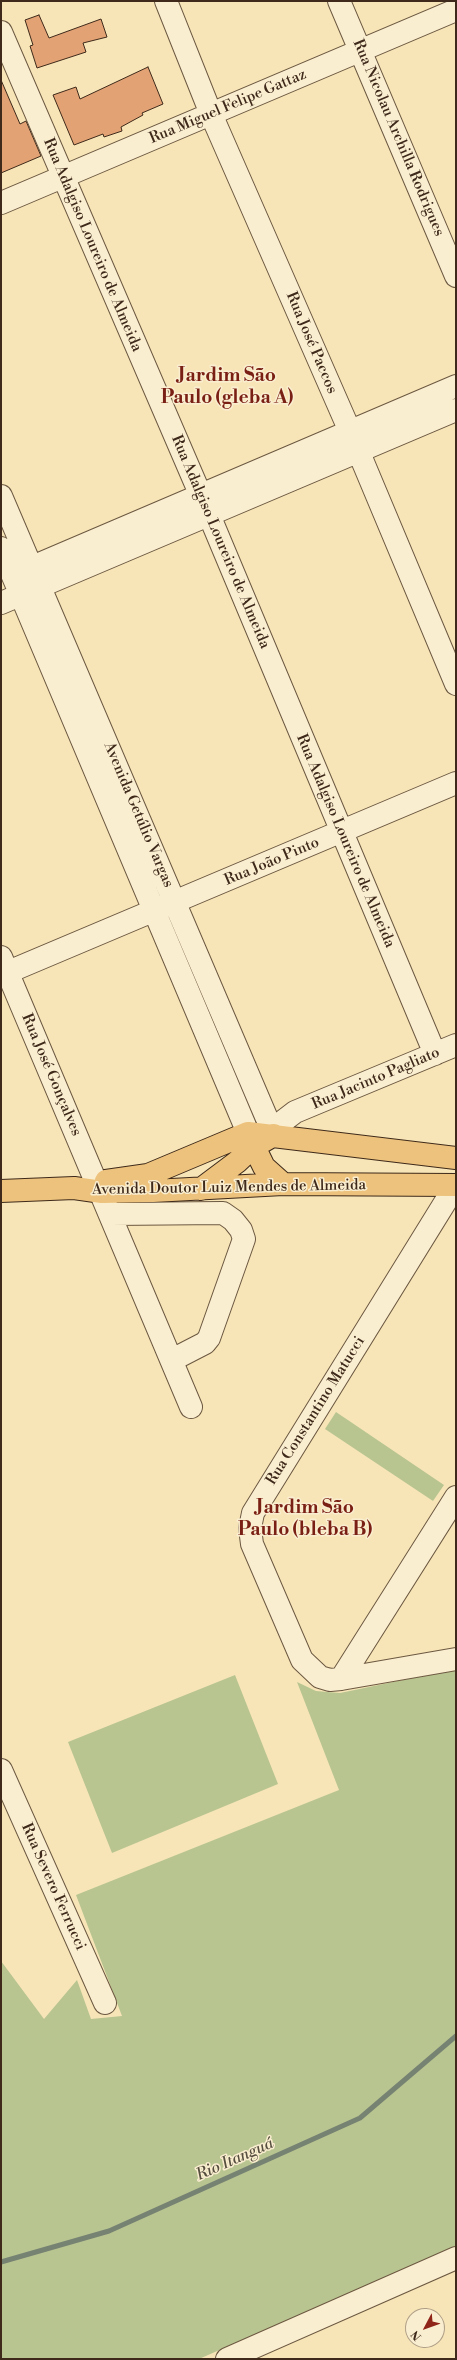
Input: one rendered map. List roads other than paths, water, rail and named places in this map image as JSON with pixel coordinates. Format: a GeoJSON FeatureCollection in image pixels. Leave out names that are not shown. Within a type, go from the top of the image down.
{"type":"FeatureCollection","features":[{"type":"Feature","properties":{"kind":"main road","name":"Avenida Doutor Luiz Mendes de Almeida"},"geometry":{"type":"LineString","coordinates":[[100,1187],[148,1175],[250,1140],[274,1135],[456,1158]]}},
{"type":"Feature","properties":{"kind":"main road"},"geometry":{"type":"LineString","coordinates":[[250,1140],[264,1167],[283,1184]]}},
{"type":"Feature","properties":{"kind":"main road"},"geometry":{"type":"LineString","coordinates":[[201,1189],[237,1162],[250,1140]]}},
{"type":"Feature","properties":{"kind":"main road","name":"Avenida Doutor Luiz Mendes de Almeida"},"geometry":{"type":"LineString","coordinates":[[1,1191],[100,1187],[201,1189],[283,1184],[424,1186],[454,1192]]}},
{"type":"Feature","properties":{"kind":"street","name":"Rua José Paccos"},"geometry":{"type":"LineString","coordinates":[[166,1],[211,114],[350,432],[456,684]]}},
{"type":"Feature","properties":{"kind":"street","name":"Rua Nicolau Archilla Rodrigues"},"geometry":{"type":"LineString","coordinates":[[340,1],[456,276]]}},
{"type":"Feature","properties":{"kind":"street","name":"Rua Miguel Felipe Gattaz"},"geometry":{"type":"LineString","coordinates":[[1,203],[456,10]]}},
{"type":"Feature","properties":{"kind":"street","name":"Rua Adalgiso Loureiro de Almeida"},"geometry":{"type":"LineString","coordinates":[[1,32],[62,177],[205,505],[435,1054]]}},
{"type":"Feature","properties":{"kind":"street"},"geometry":{"type":"LineString","coordinates":[[17,585],[205,505],[350,432],[456,386]]}},
{"type":"Feature","properties":{"kind":"street"},"geometry":{"type":"LineString","coordinates":[[205,505],[358,452],[456,410]]}},
{"type":"Feature","properties":{"kind":"street","name":"Avenida Getúlio Vargas"},"geometry":{"type":"LineString","coordinates":[[1,496],[17,585],[176,903],[274,1135]]}},
{"type":"Feature","properties":{"kind":"street","name":"Avenida Getúlio Vargas"},"geometry":{"type":"LineString","coordinates":[[1,548],[156,911],[250,1140]]}},
{"type":"Feature","properties":{"kind":"street","name":"Rua João Pinto"},"geometry":{"type":"LineString","coordinates":[[156,911],[456,783]]}},
{"type":"Feature","properties":{"kind":"street"},"geometry":{"type":"LineString","coordinates":[[3,968],[156,911]]}},
{"type":"Feature","properties":{"kind":"street","name":"Rua José Gonçalves"},"geometry":{"type":"LineString","coordinates":[[3,968],[100,1187],[191,1407]]}},
{"type":"Feature","properties":{"kind":"street","name":"Rua Jacinto Pagliato"},"geometry":{"type":"LineString","coordinates":[[274,1135],[282,1122],[295,1112],[456,1045]]}},
{"type":"Feature","properties":{"kind":"street","name":"Rua Jacinto Pagliato"},"geometry":{"type":"LineString","coordinates":[[295,1112],[291,1122],[292,1129],[299,1138]]}},
{"type":"Feature","properties":{"kind":"street","name":"Rua Constantino Matucci"},"geometry":{"type":"LineString","coordinates":[[454,1192],[253,1513],[250,1528],[252,1544],[302,1660],[320,1677],[330,1680],[341,1679],[456,1659]]}},
{"type":"Feature","properties":{"kind":"street"},"geometry":{"type":"LineString","coordinates":[[111,1214],[223,1213],[233,1220],[241,1230],[244,1239],[209,1338],[205,1343],[172,1360]]}},
{"type":"Feature","properties":{"kind":"street"},"geometry":{"type":"LineString","coordinates":[[341,1679],[456,1497]]}},
{"type":"Feature","properties":{"kind":"street","name":"Rua Severo Ferrucci"},"geometry":{"type":"LineString","coordinates":[[1,1770],[105,2003]]}},
{"type":"Feature","properties":{"kind":"street"},"geometry":{"type":"LineString","coordinates":[[226,2359],[456,2258]]}},
{"type":"Feature","properties":{"kind":"waterway","name":"Rio Itanguá"},"geometry":{"type":"LineString","coordinates":[[1,2262],[109,2231],[360,2118],[456,2036]]}},
{"type":"Feature","properties":{"kind":"district","name":"Jardim São Paulo (gleba A)"},"geometry":{"type":"Point","coordinates":[227,387]}},
{"type":"Feature","properties":{"kind":"district","name":"Jardim São Paulo (bleba B)"},"geometry":{"type":"Point","coordinates":[305,1519]}}]}
